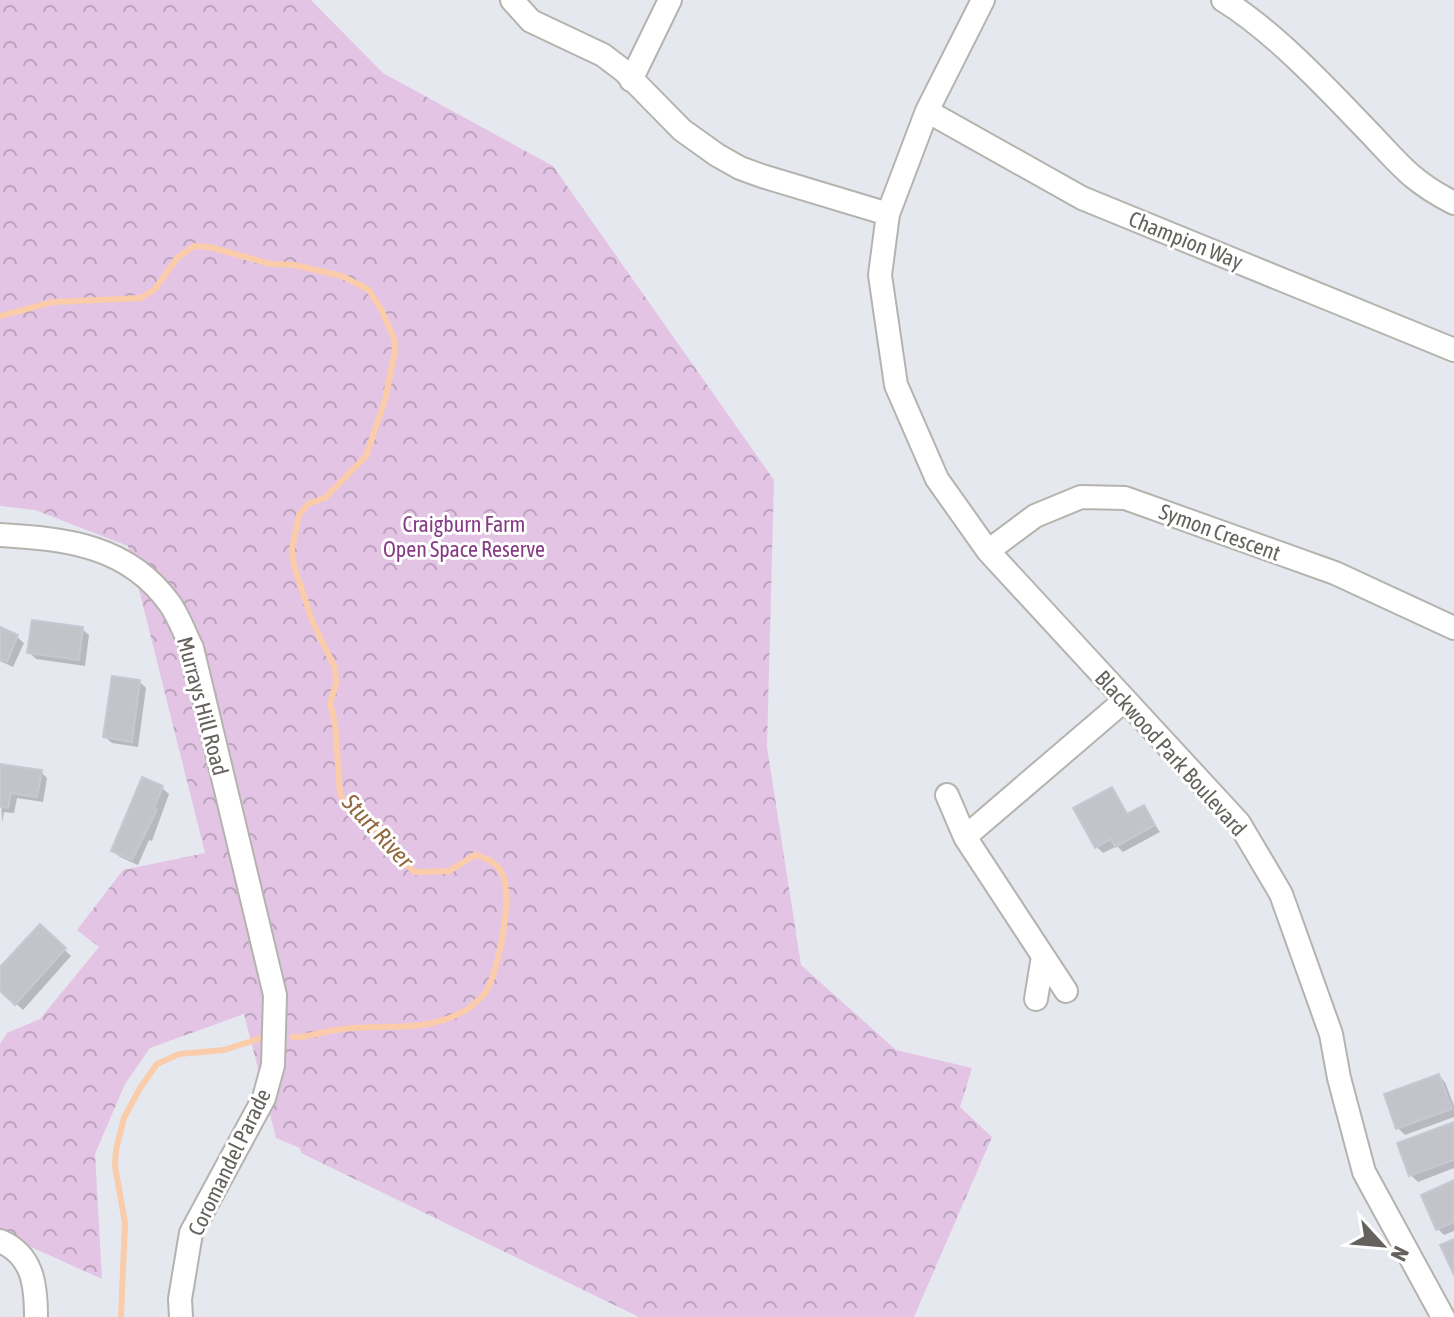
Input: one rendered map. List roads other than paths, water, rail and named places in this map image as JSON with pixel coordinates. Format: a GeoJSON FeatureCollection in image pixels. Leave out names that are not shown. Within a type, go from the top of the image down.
{"type":"FeatureCollection","features":[{"type":"Feature","properties":{"kind":"street"},"geometry":{"type":"LineString","coordinates":[[512,0],[531,21],[603,55],[682,130],[740,168],[888,214]]}},
{"type":"Feature","properties":{"kind":"street"},"geometry":{"type":"LineString","coordinates":[[631,80],[670,0]]}},
{"type":"Feature","properties":{"kind":"street","name":"Blackwood Park Boulevard"},"geometry":{"type":"LineString","coordinates":[[983,0],[927,111],[888,214],[880,275],[896,385],[937,479],[988,551],[1239,823],[1281,894],[1331,1034],[1339,1078],[1364,1172],[1446,1313]]}},
{"type":"Feature","properties":{"kind":"street"},"geometry":{"type":"LineString","coordinates":[[1228,1],[1286,51],[1401,168],[1425,188],[1454,203]]}},
{"type":"Feature","properties":{"kind":"street","name":"Champion Way"},"geometry":{"type":"LineString","coordinates":[[927,111],[1082,198],[1454,350]]}},
{"type":"Feature","properties":{"kind":"street","name":"Symon Crescent"},"geometry":{"type":"LineString","coordinates":[[988,551],[1035,516],[1081,497],[1125,498],[1335,573],[1454,628]]}},
{"type":"Feature","properties":{"kind":"street","name":"Murrays Hill Road"},"geometry":{"type":"LineString","coordinates":[[0,535],[84,544],[123,560],[147,578],[171,605],[192,648],[275,1001],[273,1054]]}},
{"type":"Feature","properties":{"kind":"street"},"geometry":{"type":"LineString","coordinates":[[965,837],[1125,700]]}},
{"type":"Feature","properties":{"kind":"street"},"geometry":{"type":"LineString","coordinates":[[947,795],[965,837],[1066,991]]}},
{"type":"Feature","properties":{"kind":"street"},"geometry":{"type":"LineString","coordinates":[[1036,999],[1043,956]]}},
{"type":"Feature","properties":{"kind":"street","name":"Coromandel Parade"},"geometry":{"type":"LineString","coordinates":[[181,1317],[180,1299],[191,1233],[264,1098],[273,1054]]}},
{"type":"Feature","properties":{"kind":"street"},"geometry":{"type":"LineString","coordinates":[[0,1241],[12,1246],[29,1265],[36,1287],[36,1317]]}},
{"type":"Feature","properties":{"kind":"waterway","name":"Sturt River"},"geometry":{"type":"LineString","coordinates":[[0,316],[53,302],[141,298],[155,289],[177,258],[194,246],[342,276],[369,290],[394,339],[395,351],[385,400],[366,456],[325,498],[308,504],[299,515],[292,549],[294,566],[313,623],[335,668],[336,684],[330,703],[335,723],[340,794],[350,810],[376,831],[414,872],[449,871],[475,855],[496,865],[505,882],[503,932],[491,981],[484,995],[468,1009],[435,1023],[353,1028],[293,1037]]}},
{"type":"Feature","properties":{"kind":"waterway","name":"Sturt River"},"geometry":{"type":"LineString","coordinates":[[121,1317],[125,1223],[115,1166],[124,1118],[157,1064],[179,1054],[224,1050],[261,1038]]}},
{"type":"Feature","properties":{"kind":"park label","name":"Craigburn Farm Open Space Reserve"},"geometry":{"type":"Point","coordinates":[464,536]}}]}
